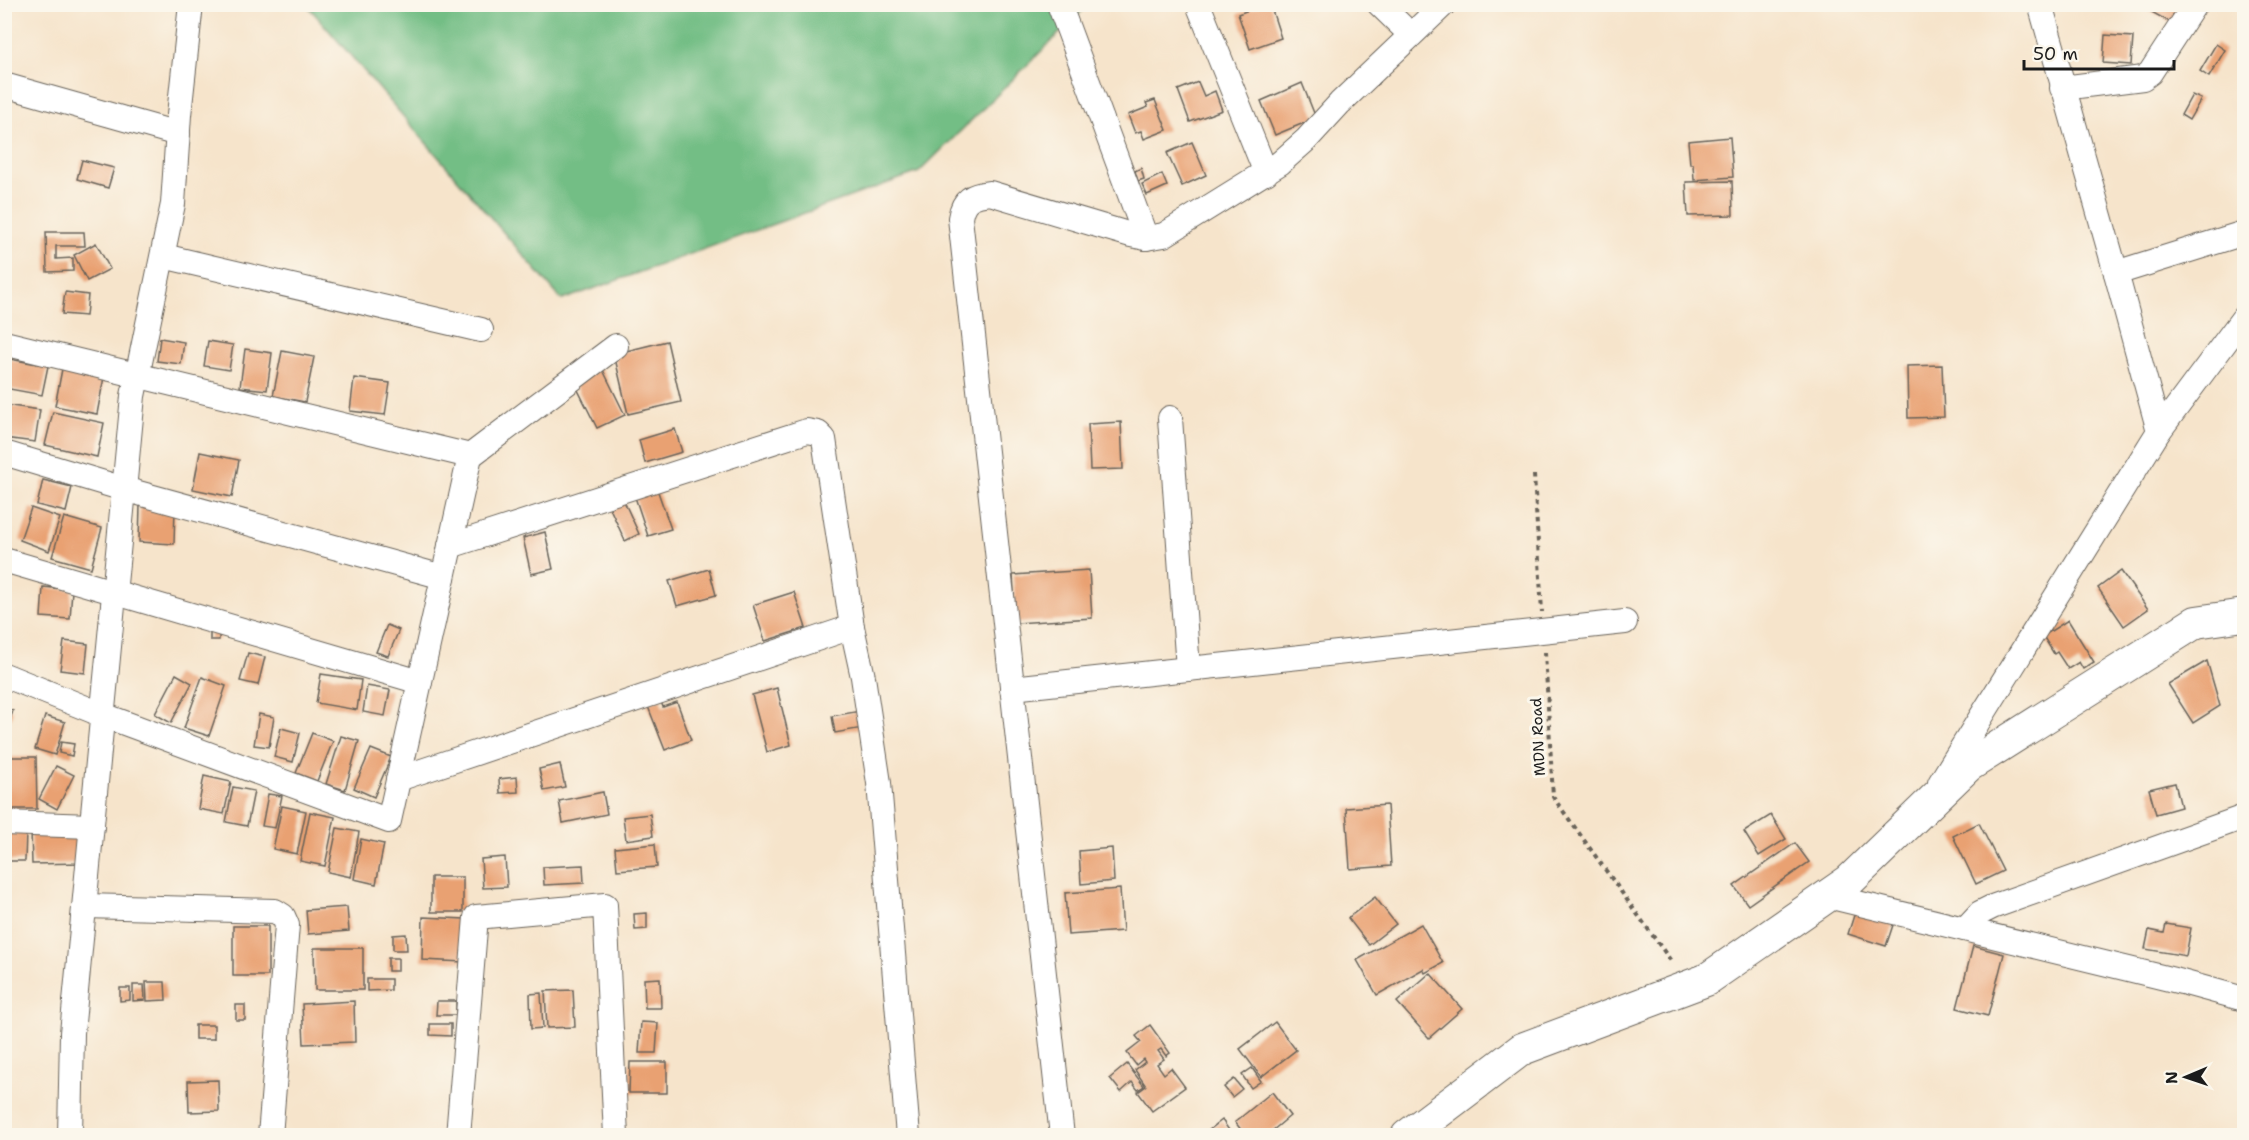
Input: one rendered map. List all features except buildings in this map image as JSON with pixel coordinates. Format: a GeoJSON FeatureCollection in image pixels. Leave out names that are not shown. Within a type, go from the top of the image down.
{"type":"FeatureCollection","features":[{"type":"Feature","properties":{"kind":"main road"},"geometry":{"type":"LineString","coordinates":[[1407,1136],[1522,1049],[1707,980],[1849,881],[1968,766],[2196,622],[2244,615]]}},
{"type":"Feature","properties":{"kind":"street"},"geometry":{"type":"LineString","coordinates":[[70,1136],[72,1033],[133,396],[173,204],[191,4]]}},
{"type":"Feature","properties":{"kind":"street"},"geometry":{"type":"LineString","coordinates":[[1059,4],[1146,238]]}},
{"type":"Feature","properties":{"kind":"street"},"geometry":{"type":"LineString","coordinates":[[1198,4],[1266,173]]}},
{"type":"Feature","properties":{"kind":"street"},"geometry":{"type":"LineString","coordinates":[[1379,4],[1411,35]]}},
{"type":"Feature","properties":{"kind":"street"},"geometry":{"type":"LineString","coordinates":[[1062,1136],[960,218],[961,209],[966,200],[976,195],[990,193],[1146,238],[1164,235],[1266,173],[1306,140],[1340,103],[1444,4]]}},
{"type":"Feature","properties":{"kind":"street"},"geometry":{"type":"LineString","coordinates":[[2062,88],[2135,81],[2143,78],[2150,73],[2195,4]]}},
{"type":"Feature","properties":{"kind":"street"},"geometry":{"type":"LineString","coordinates":[[2039,6],[2159,431]]}},
{"type":"Feature","properties":{"kind":"street"},"geometry":{"type":"LineString","coordinates":[[4,85],[178,134]]}},
{"type":"Feature","properties":{"kind":"street"},"geometry":{"type":"LineString","coordinates":[[2116,273],[2244,233]]}},
{"type":"Feature","properties":{"kind":"street"},"geometry":{"type":"LineString","coordinates":[[163,256],[481,330]]}},
{"type":"Feature","properties":{"kind":"street"},"geometry":{"type":"LineString","coordinates":[[1922,810],[2159,431],[2243,326]]}},
{"type":"Feature","properties":{"kind":"street"},"geometry":{"type":"LineString","coordinates":[[4,343],[470,456]]}},
{"type":"Feature","properties":{"kind":"street"},"geometry":{"type":"LineString","coordinates":[[4,675],[103,715],[389,821],[470,456],[616,346]]}},
{"type":"Feature","properties":{"kind":"street"},"geometry":{"type":"LineString","coordinates":[[1170,417],[1188,669]]}},
{"type":"Feature","properties":{"kind":"street"},"geometry":{"type":"LineString","coordinates":[[450,546],[807,431],[818,433],[824,439],[852,627],[863,677],[879,783],[908,1136]]}},
{"type":"Feature","properties":{"kind":"street"},"geometry":{"type":"LineString","coordinates":[[4,453],[124,489],[443,577]]}},
{"type":"Feature","properties":{"kind":"street"},"geometry":{"type":"LineString","coordinates":[[4,560],[420,682]]}},
{"type":"Feature","properties":{"kind":"street"},"geometry":{"type":"LineString","coordinates":[[1012,688],[1624,622]]}},
{"type":"Feature","properties":{"kind":"street"},"geometry":{"type":"LineString","coordinates":[[398,779],[852,627]]}},
{"type":"Feature","properties":{"kind":"street"},"geometry":{"type":"LineString","coordinates":[[1965,929],[1980,913],[1992,907],[2244,817]]}},
{"type":"Feature","properties":{"kind":"street"},"geometry":{"type":"LineString","coordinates":[[4,823],[92,826]]}},
{"type":"Feature","properties":{"kind":"street"},"geometry":{"type":"LineString","coordinates":[[1828,896],[2244,999]]}},
{"type":"Feature","properties":{"kind":"street"},"geometry":{"type":"LineString","coordinates":[[458,1136],[476,917],[604,905],[616,1136]]}},
{"type":"Feature","properties":{"kind":"street"},"geometry":{"type":"LineString","coordinates":[[85,906],[275,911],[283,916],[287,925],[270,1136]]}},
{"type":"Feature","properties":{"kind":"path","name":"MDN Road"},"geometry":{"type":"LineString","coordinates":[[1534,475],[1553,797],[1671,961]]}},
{"type":"Feature","properties":{"kind":"green space"},"geometry":{"type":"Polygon","coordinates":[[[307,5],[1088,5],[919,172],[562,300],[307,5]]]}}]}
